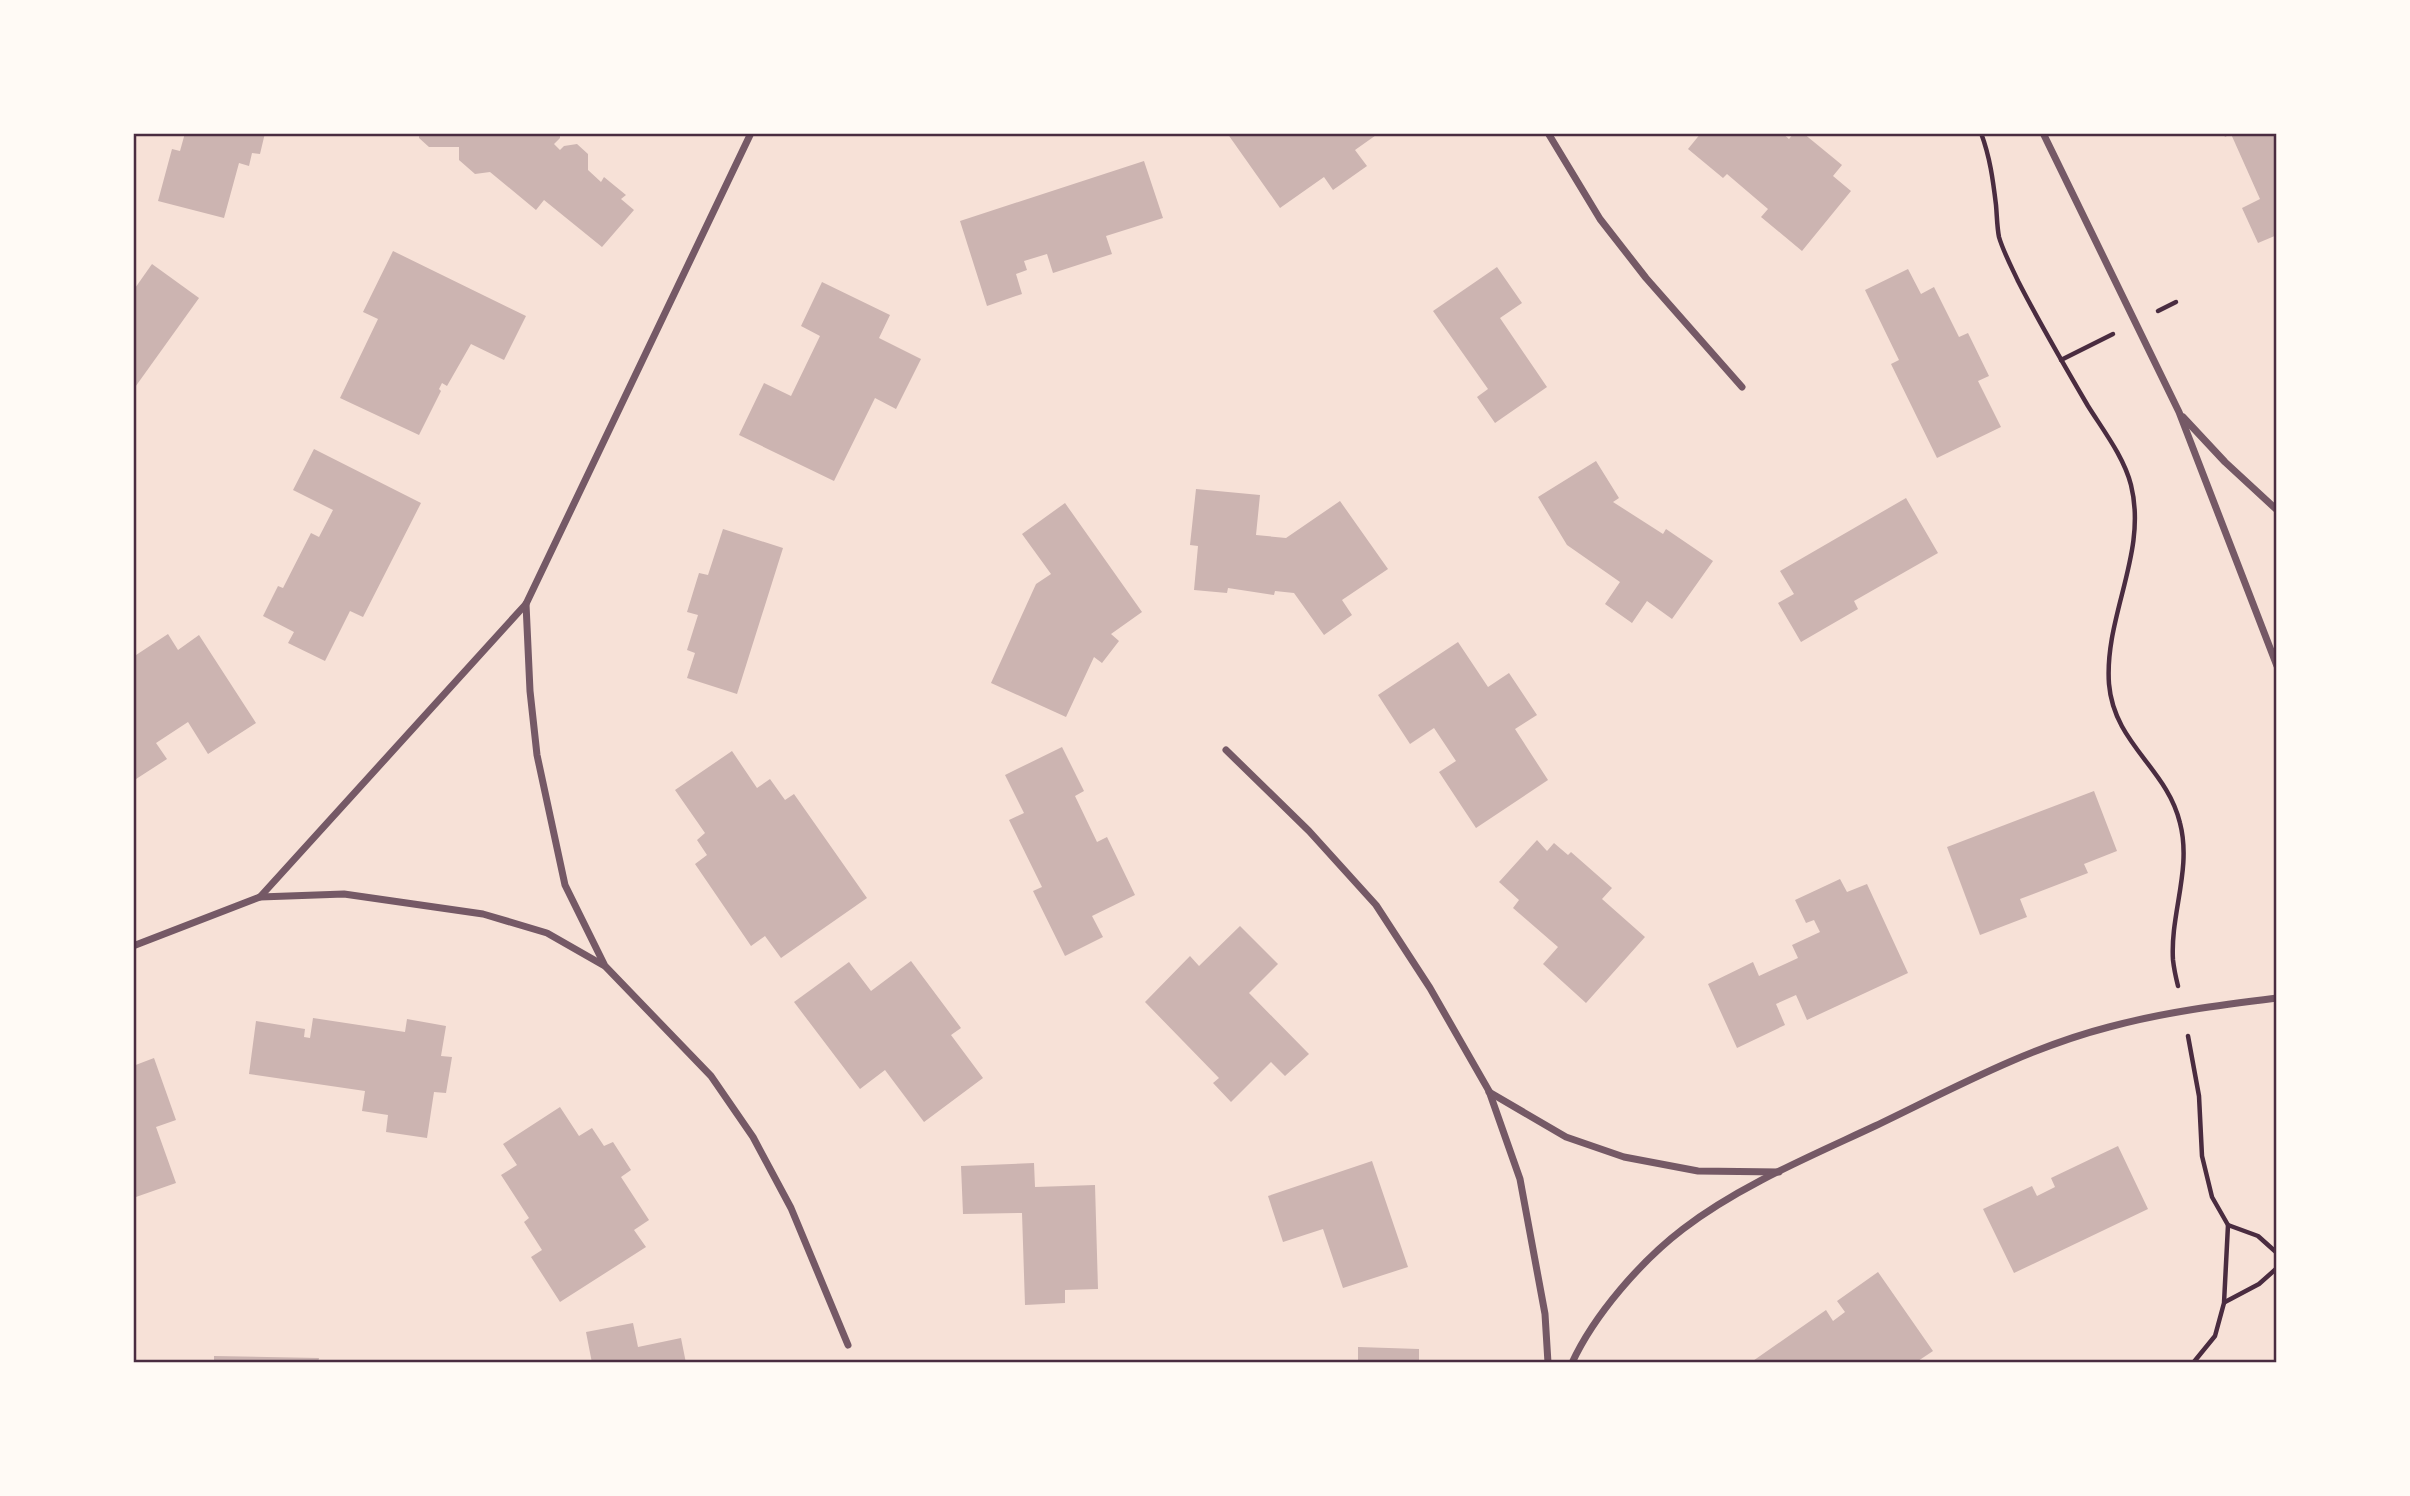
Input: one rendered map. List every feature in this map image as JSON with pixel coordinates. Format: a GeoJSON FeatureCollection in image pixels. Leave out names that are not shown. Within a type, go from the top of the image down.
{"type":"FeatureCollection","features":[{"type":"Feature","properties":{"kind":"street"},"geometry":{"type":"LineString","coordinates":[[260,897],[526,604],[751,133]]}},
{"type":"Feature","properties":{"kind":"street"},"geometry":{"type":"LineString","coordinates":[[1548,133],[1600,219],[1646,278],[1742,387]]}},
{"type":"Feature","properties":{"kind":"street"},"geometry":{"type":"LineString","coordinates":[[2043,133],[2179,412],[2277,666]]}},
{"type":"Feature","properties":{"kind":"street"},"geometry":{"type":"LineString","coordinates":[[2179,412],[2225,462],[2277,510]]}},
{"type":"Feature","properties":{"kind":"street"},"geometry":{"type":"LineString","coordinates":[[526,604],[530,691],[537,754],[550,821],[565,885],[605,966]]}},
{"type":"Feature","properties":{"kind":"street"},"geometry":{"type":"LineString","coordinates":[[1226,750],[1309,831],[1376,905],[1430,988],[1489,1091],[1520,1179],[1545,1314],[1549,1363]]}},
{"type":"Feature","properties":{"kind":"street"},"geometry":{"type":"LineString","coordinates":[[133,946],[260,897],[344,894],[483,914],[547,933],[605,966],[710,1076],[753,1137],[791,1208],[848,1345]]}},
{"type":"Feature","properties":{"kind":"street"},"geometry":{"type":"LineString","coordinates":[[1572,1363],[1605,1308],[1643,1266],[1683,1229],[1737,1194],[2027,1053],[2108,1027],[2182,1010],[2277,998]]}},
{"type":"Feature","properties":{"kind":"street"},"geometry":{"type":"LineString","coordinates":[[1489,1091],[1566,1137],[1624,1157],[1698,1171],[1783,1172]]}},
{"type":"Feature","properties":{"kind":"path"},"geometry":{"type":"LineString","coordinates":[[1981,133],[1990,155],[2000,237],[2004,248],[2061,360],[2120,457],[2131,484],[2135,517],[2133,551],[2112,643],[2109,682],[2114,713],[2130,742],[2171,798],[2181,824],[2184,866],[2173,960],[2199,1096],[2203,1156],[2212,1197],[2228,1225],[2224,1303],[2215,1336],[2193,1363]]}},
{"type":"Feature","properties":{"kind":"path"},"geometry":{"type":"LineString","coordinates":[[2228,1225],[2258,1236],[2277,1253]]}},
{"type":"Feature","properties":{"kind":"path"},"geometry":{"type":"LineString","coordinates":[[2224,1303],[2259,1284],[2277,1268]]}},
{"type":"Feature","properties":{"kind":"building"},"geometry":{"type":"Polygon","coordinates":[[[185,133],[265,133],[260,154],[252,153],[249,166],[239,163],[224,218],[158,201],[172,149],[180,151],[185,133]]]}},
{"type":"Feature","properties":{"kind":"building"},"geometry":{"type":"Polygon","coordinates":[[[419,133],[560,133],[560,138],[554,144],[560,150],[564,146],[577,144],[588,154],[588,170],[601,182],[604,177],[626,195],[621,199],[634,210],[602,247],[544,200],[536,210],[490,172],[475,174],[459,160],[459,147],[429,147],[419,138],[419,133]]]}},
{"type":"Feature","properties":{"kind":"building"},"geometry":{"type":"Polygon","coordinates":[[[1227,133],[1379,133],[1355,150],[1367,166],[1333,190],[1324,177],[1280,208],[1227,133]]]}},
{"type":"Feature","properties":{"kind":"building"},"geometry":{"type":"Polygon","coordinates":[[[1701,133],[1782,133],[1789,139],[1794,133],[1803,133],[1842,165],[1833,176],[1851,191],[1802,251],[1761,217],[1768,209],[1727,174],[1723,178],[1688,149],[1701,133]]]}},
{"type":"Feature","properties":{"kind":"building"},"geometry":{"type":"Polygon","coordinates":[[[2223,133],[2277,133],[2277,235],[2258,243],[2242,208],[2260,199],[2231,134],[2225,137],[2223,133]]]}},
{"type":"Feature","properties":{"kind":"building"},"geometry":{"type":"Polygon","coordinates":[[[1144,161],[1163,218],[1106,236],[1112,254],[1053,273],[1047,254],[1024,261],[1027,270],[1016,274],[1022,294],[987,306],[960,221],[1144,161]]]}},
{"type":"Feature","properties":{"kind":"building"},"geometry":{"type":"Polygon","coordinates":[[[393,251],[526,316],[504,360],[471,344],[447,386],[442,383],[439,389],[441,391],[419,435],[340,398],[378,319],[363,312],[393,251]]]}},
{"type":"Feature","properties":{"kind":"building"},"geometry":{"type":"Polygon","coordinates":[[[152,264],[199,298],[133,390],[133,291],[152,264]]]}},
{"type":"Feature","properties":{"kind":"building"},"geometry":{"type":"Polygon","coordinates":[[[1497,267],[1522,303],[1500,318],[1547,387],[1495,423],[1477,397],[1488,389],[1433,311],[1497,267]]]}},
{"type":"Feature","properties":{"kind":"building"},"geometry":{"type":"Polygon","coordinates":[[[1908,269],[1921,294],[1934,287],[1959,337],[1968,333],[1989,376],[1978,381],[2001,427],[1937,458],[1891,364],[1899,360],[1865,290],[1908,269]]]}},
{"type":"Feature","properties":{"kind":"building"},"geometry":{"type":"Polygon","coordinates":[[[822,282],[890,315],[879,338],[921,359],[896,409],[875,398],[834,481],[739,435],[764,383],[791,396],[820,336],[801,326],[822,282]]]}},
{"type":"Feature","properties":{"kind":"building"},"geometry":{"type":"Polygon","coordinates":[[[314,449],[421,503],[363,617],[350,611],[325,661],[288,643],[294,632],[263,616],[278,586],[283,588],[311,533],[319,537],[333,510],[293,490],[314,449]]]}},
{"type":"Feature","properties":{"kind":"building"},"geometry":{"type":"Polygon","coordinates":[[[1596,461],[1619,498],[1613,502],[1663,534],[1666,529],[1713,561],[1672,619],[1647,601],[1632,623],[1605,604],[1620,582],[1567,545],[1538,497],[1596,461]]]}},
{"type":"Feature","properties":{"kind":"building"},"geometry":{"type":"Polygon","coordinates":[[[1196,489],[1260,495],[1256,535],[1286,538],[1340,501],[1388,569],[1342,600],[1352,615],[1324,635],[1294,593],[1275,591],[1274,595],[1228,588],[1227,593],[1194,590],[1198,546],[1190,545],[1196,489]]]}},
{"type":"Feature","properties":{"kind":"building"},"geometry":{"type":"Polygon","coordinates":[[[1906,498],[1938,553],[1854,601],[1858,609],[1801,642],[1778,603],[1794,594],[1780,571],[1906,498]]]}},
{"type":"Feature","properties":{"kind":"building"},"geometry":{"type":"Polygon","coordinates":[[[1065,503],[1142,612],[1111,634],[1119,641],[1102,663],[1094,657],[1066,717],[991,683],[1036,584],[1051,574],[1022,534],[1065,503]]]}},
{"type":"Feature","properties":{"kind":"building"},"geometry":{"type":"Polygon","coordinates":[[[723,529],[783,548],[737,694],[687,678],[695,653],[687,650],[698,615],[687,612],[699,573],[708,575],[723,529]]]}},
{"type":"Feature","properties":{"kind":"building"},"geometry":{"type":"Polygon","coordinates":[[[168,634],[178,650],[199,635],[256,723],[208,754],[188,722],[156,743],[167,759],[133,781],[133,657],[168,634]]]}},
{"type":"Feature","properties":{"kind":"building"},"geometry":{"type":"Polygon","coordinates":[[[1458,642],[1488,687],[1509,673],[1537,715],[1515,729],[1548,780],[1476,828],[1439,772],[1456,761],[1434,728],[1410,744],[1378,695],[1458,642]]]}},
{"type":"Feature","properties":{"kind":"building"},"geometry":{"type":"Polygon","coordinates":[[[1062,747],[1084,791],[1075,796],[1097,842],[1107,837],[1135,895],[1092,916],[1103,937],[1065,956],[1033,891],[1042,887],[1009,820],[1024,813],[1005,775],[1062,747]]]}},
{"type":"Feature","properties":{"kind":"building"},"geometry":{"type":"Polygon","coordinates":[[[732,751],[757,788],[770,779],[785,800],[794,794],[867,898],[781,958],[765,936],[751,946],[695,864],[707,855],[697,840],[705,833],[675,790],[732,751]]]}},
{"type":"Feature","properties":{"kind":"building"},"geometry":{"type":"Polygon","coordinates":[[[2094,791],[2117,851],[2084,864],[2088,873],[2020,899],[2027,917],[1980,935],[1947,847],[2094,791]]]}},
{"type":"Feature","properties":{"kind":"building"},"geometry":{"type":"Polygon","coordinates":[[[1537,840],[1547,851],[1554,843],[1568,855],[1571,852],[1612,888],[1602,899],[1645,937],[1586,1003],[1543,964],[1558,947],[1513,908],[1519,900],[1499,882],[1537,840]]]}},
{"type":"Feature","properties":{"kind":"building"},"geometry":{"type":"Polygon","coordinates":[[[1840,879],[1847,892],[1867,884],[1908,973],[1807,1020],[1796,995],[1776,1004],[1785,1025],[1737,1048],[1708,984],[1753,962],[1759,976],[1798,958],[1792,945],[1820,932],[1814,920],[1806,923],[1795,900],[1840,879]]]}},
{"type":"Feature","properties":{"kind":"building"},"geometry":{"type":"Polygon","coordinates":[[[1240,926],[1278,964],[1249,993],[1309,1054],[1285,1076],[1271,1062],[1231,1102],[1213,1083],[1219,1078],[1145,1002],[1190,956],[1199,966],[1240,926]]]}},
{"type":"Feature","properties":{"kind":"building"},"geometry":{"type":"Polygon","coordinates":[[[911,961],[961,1028],[951,1035],[983,1078],[924,1122],[885,1070],[860,1089],[794,1002],[849,962],[871,991],[911,961]]]}},
{"type":"Feature","properties":{"kind":"building"},"geometry":{"type":"Polygon","coordinates":[[[313,1018],[405,1032],[407,1019],[446,1026],[441,1056],[452,1057],[446,1093],[434,1092],[427,1138],[386,1132],[388,1115],[362,1111],[365,1091],[249,1074],[256,1021],[305,1029],[304,1037],[310,1038],[313,1018]]]}},
{"type":"Feature","properties":{"kind":"building"},"geometry":{"type":"Polygon","coordinates":[[[154,1058],[176,1120],[156,1127],[176,1183],[133,1198],[133,1066],[154,1058]]]}},
{"type":"Feature","properties":{"kind":"building"},"geometry":{"type":"Polygon","coordinates":[[[560,1107],[579,1136],[592,1128],[604,1146],[613,1142],[631,1170],[621,1177],[649,1220],[634,1230],[646,1247],[560,1302],[531,1257],[542,1250],[524,1222],[529,1218],[501,1175],[517,1165],[503,1144],[560,1107]]]}},
{"type":"Feature","properties":{"kind":"building"},"geometry":{"type":"Polygon","coordinates":[[[2118,1146],[2148,1209],[2014,1273],[1983,1209],[2032,1186],[2037,1196],[2055,1187],[2051,1178],[2118,1146]]]}},
{"type":"Feature","properties":{"kind":"building"},"geometry":{"type":"Polygon","coordinates":[[[1372,1161],[1408,1267],[1343,1288],[1323,1229],[1283,1242],[1268,1196],[1372,1161]]]}},
{"type":"Feature","properties":{"kind":"building"},"geometry":{"type":"Polygon","coordinates":[[[1034,1163],[1035,1187],[1095,1185],[1098,1289],[1065,1290],[1065,1303],[1025,1305],[1022,1213],[963,1214],[961,1166],[1034,1163]]]}},
{"type":"Feature","properties":{"kind":"building"},"geometry":{"type":"Polygon","coordinates":[[[1878,1272],[1933,1351],[1915,1363],[1750,1363],[1826,1310],[1833,1321],[1845,1312],[1837,1301],[1878,1272]]]}},
{"type":"Feature","properties":{"kind":"building"},"geometry":{"type":"Polygon","coordinates":[[[633,1323],[638,1347],[681,1338],[686,1363],[592,1363],[586,1332],[633,1323]]]}},
{"type":"Feature","properties":{"kind":"building"},"geometry":{"type":"Polygon","coordinates":[[[1358,1347],[1419,1349],[1419,1363],[1358,1363],[1358,1347]]]}},
{"type":"Feature","properties":{"kind":"building"},"geometry":{"type":"Polygon","coordinates":[[[214,1356],[319,1358],[318,1363],[214,1363],[214,1356]]]}}]}
